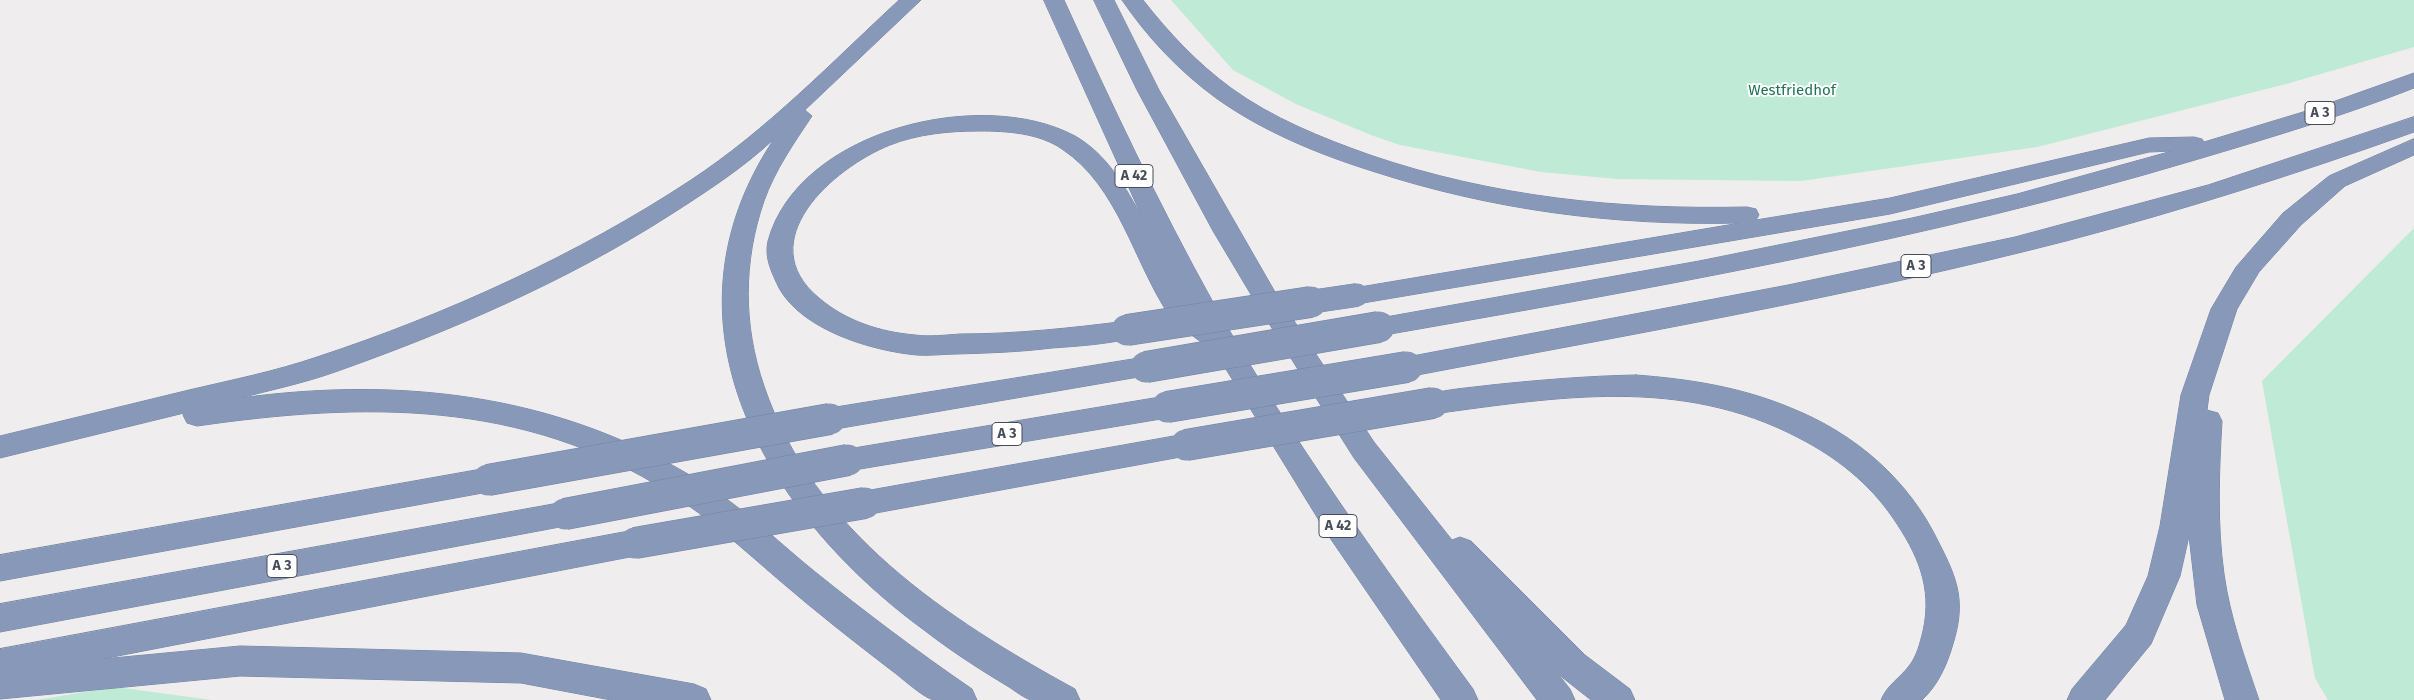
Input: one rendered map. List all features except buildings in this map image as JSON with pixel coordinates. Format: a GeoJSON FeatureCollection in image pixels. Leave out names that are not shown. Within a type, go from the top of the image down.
{"type":"FeatureCollection","features":[{"type":"Feature","properties":{"kind":"highway"},"geometry":{"type":"LineString","coordinates":[[0,448],[324,365],[416,330],[527,283],[619,236],[700,185],[752,147],[911,0]]}},
{"type":"Feature","properties":{"kind":"highway","name":"A 42"},"geometry":{"type":"LineString","coordinates":[[1054,0],[1136,179],[1225,346],[1324,506],[1461,700]]}},
{"type":"Feature","properties":{"kind":"highway"},"geometry":{"type":"LineString","coordinates":[[1104,0],[1148,90],[1226,231],[1265,297],[1364,450],[1558,700]]}},
{"type":"Feature","properties":{"kind":"highway"},"geometry":{"type":"LineString","coordinates":[[1132,0],[1172,50],[1200,75],[1240,104],[1291,131],[1342,154],[1440,186],[1506,200],[1572,210],[1677,217],[1750,215],[1878,198],[1945,192]]}},
{"type":"Feature","properties":{"kind":"highway"},"geometry":{"type":"LineString","coordinates":[[826,80],[772,160],[753,200],[741,242],[735,287],[735,314],[738,342],[755,400],[776,445],[805,494],[850,549],[921,609],[970,645],[1063,700]]}},
{"type":"Feature","properties":{"kind":"highway","name":"A 3"},"geometry":{"type":"LineString","coordinates":[[0,568],[830,419],[1146,367],[1704,270],[1979,211],[2154,166],[2226,144],[2414,80]]}},
{"type":"Feature","properties":{"kind":"highway","name":"A 3"},"geometry":{"type":"LineString","coordinates":[[0,618],[848,460],[1407,367],[1737,305],[2017,244],[2197,195],[2343,150],[2414,124]]}},
{"type":"Feature","properties":{"kind":"highway"},"geometry":{"type":"LineString","coordinates":[[1225,346],[1180,311],[1112,186],[1095,162],[1067,142],[1038,131],[1004,125],[957,125],[912,132],[874,143],[824,172],[801,196],[784,223],[779,241],[779,261],[785,278],[811,308],[832,321],[867,336],[917,345],[1017,344],[1127,330],[1356,295],[1880,207],[2061,167],[2149,145],[2226,144]]}},
{"type":"Feature","properties":{"kind":"highway"},"geometry":{"type":"LineString","coordinates":[[2084,700],[2139,634],[2164,576],[2176,526],[2195,395],[2224,309],[2249,268],[2292,219],[2338,181],[2414,146]]}},
{"type":"Feature","properties":{"kind":"highway"},"geometry":{"type":"LineString","coordinates":[[2210,352],[2209,403],[2203,484],[2208,576],[2229,663],[2242,700]]}},
{"type":"Feature","properties":{"kind":"highway"},"geometry":{"type":"LineString","coordinates":[[0,664],[635,543],[1186,445],[1433,403],[1538,390],[1628,385],[1695,389],[1746,401],[1799,422],[1852,455],[1900,501],[1922,538],[1941,583],[1942,630],[1924,673],[1898,700]]}},
{"type":"Feature","properties":{"kind":"highway"},"geometry":{"type":"LineString","coordinates":[[30,440],[224,410],[302,402],[390,402],[467,408],[536,421],[602,443],[650,466],[708,502],[868,635],[960,700]]}},
{"type":"Feature","properties":{"kind":"highway"},"geometry":{"type":"LineString","coordinates":[[1364,450],[1573,666],[1618,700]]}},
{"type":"Feature","properties":{"kind":"highway"},"geometry":{"type":"LineString","coordinates":[[0,684],[240,661],[521,668],[694,700]]}},
{"type":"Feature","properties":{"kind":"green space","name":"Westfriedhof"},"geometry":{"type":"Polygon","coordinates":[[[1171,0],[2414,0],[2414,47],[2286,84],[2037,147],[1801,181],[1617,179],[1541,172],[1400,145],[1371,135],[1296,104],[1233,70],[1171,0]]]}},
{"type":"Feature","properties":{"kind":"green space"},"geometry":{"type":"Polygon","coordinates":[[[2414,228],[2414,700],[2328,700],[2315,678],[2262,381],[2414,228]]]}},
{"type":"Feature","properties":{"kind":"green space"},"geometry":{"type":"Polygon","coordinates":[[[115,687],[212,700],[36,700],[115,687]]]}}]}
